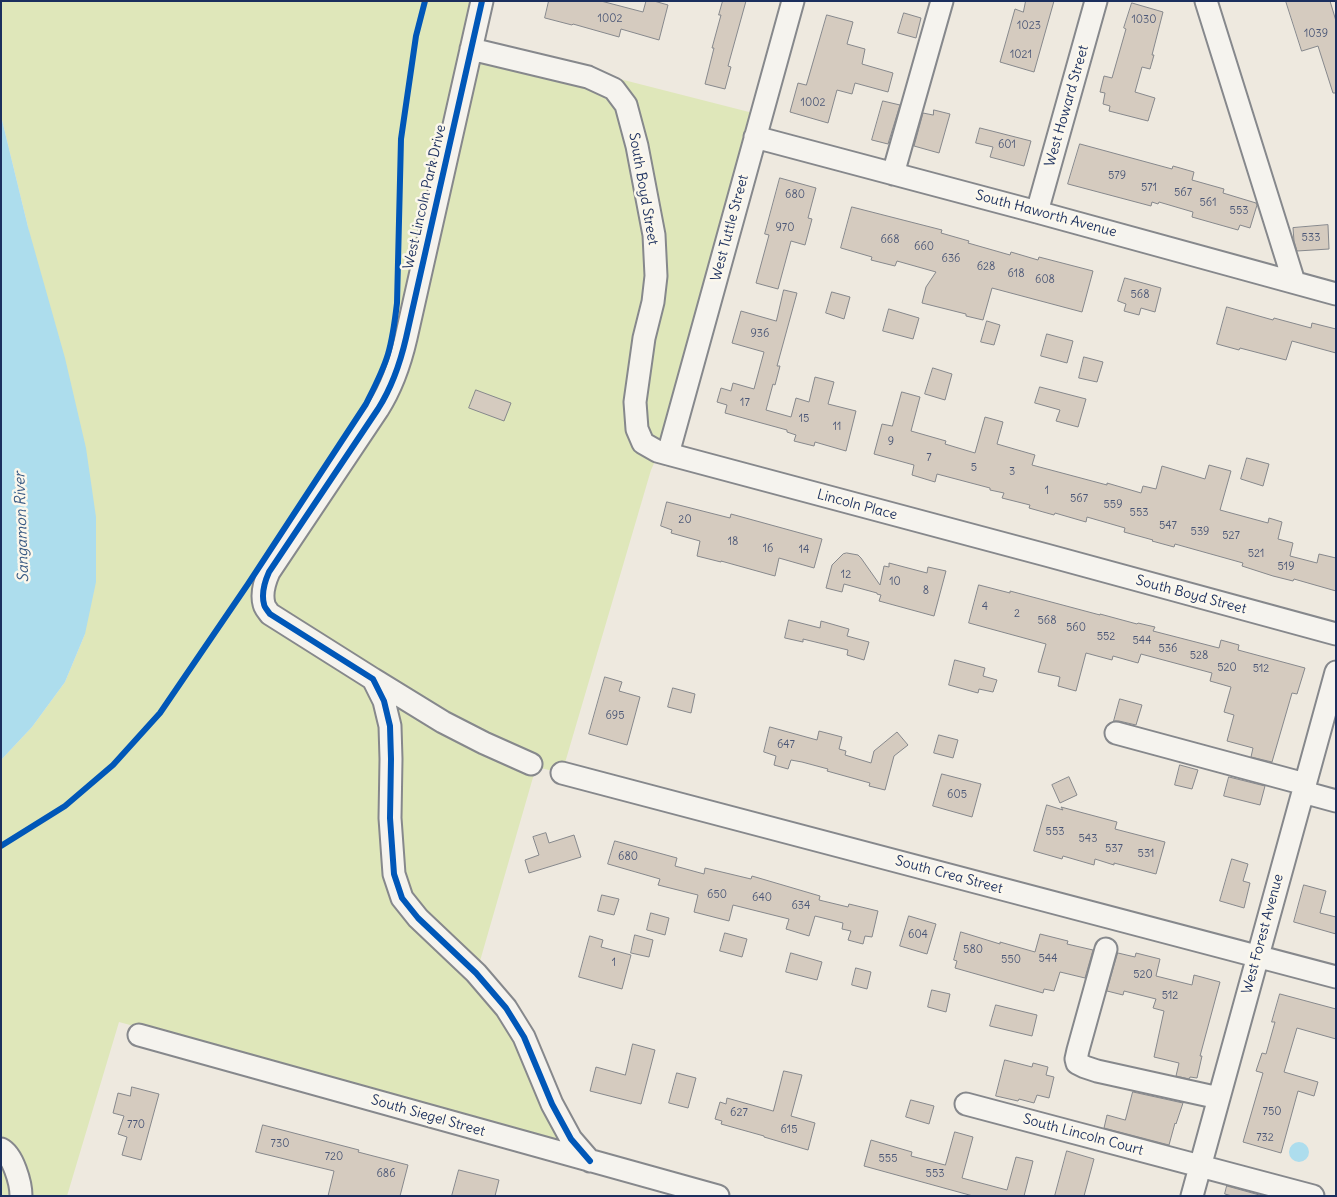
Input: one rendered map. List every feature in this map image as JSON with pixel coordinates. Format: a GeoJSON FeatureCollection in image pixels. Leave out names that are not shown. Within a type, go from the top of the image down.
{"type":"FeatureCollection","features":[{"type":"Feature","properties":{"kind":"street","name":"West Lincoln Park Drive"},"geometry":{"type":"LineString","coordinates":[[482,1],[396,376],[378,409],[270,572],[265,581],[263,593],[264,605],[270,614],[443,722],[484,744],[531,764]]}},
{"type":"Feature","properties":{"kind":"street","name":"West Tuttle Street"},"geometry":{"type":"LineString","coordinates":[[668,454],[794,1]]}},
{"type":"Feature","properties":{"kind":"street"},"geometry":{"type":"LineString","coordinates":[[893,174],[942,1]]}},
{"type":"Feature","properties":{"kind":"street","name":"West Howard Street"},"geometry":{"type":"LineString","coordinates":[[1037,212],[1096,1]]}},
{"type":"Feature","properties":{"kind":"street"},"geometry":{"type":"LineString","coordinates":[[1206,1],[1294,282]]}},
{"type":"Feature","properties":{"kind":"street","name":"South Boyd Street"},"geometry":{"type":"LineString","coordinates":[[471,49],[588,76],[614,89],[626,105],[637,146],[654,235],[656,276],[653,302],[644,338],[635,402],[637,429],[643,443],[657,451],[668,454]]}},
{"type":"Feature","properties":{"kind":"street","name":"South Haworth Avenue"},"geometry":{"type":"LineString","coordinates":[[755,137],[1336,294]]}},
{"type":"Feature","properties":{"kind":"street","name":"Lincoln Place"},"geometry":{"type":"LineString","coordinates":[[668,454],[1046,555]]}},
{"type":"Feature","properties":{"kind":"street","name":"South Boyd Street"},"geometry":{"type":"LineString","coordinates":[[1046,555],[1336,634]]}},
{"type":"Feature","properties":{"kind":"street","name":"West Forest Avenue"},"geometry":{"type":"LineString","coordinates":[[1192,1196],[1336,672]]}},
{"type":"Feature","properties":{"kind":"street"},"geometry":{"type":"LineString","coordinates":[[373,679],[384,701],[390,726],[390,818],[393,864],[394,874],[402,898],[418,918],[476,973],[506,1008],[524,1037],[556,1113],[571,1139],[590,1161]]}},
{"type":"Feature","properties":{"kind":"street"},"geometry":{"type":"LineString","coordinates":[[1116,733],[1304,788],[1336,801]]}},
{"type":"Feature","properties":{"kind":"street","name":"South Crea Street"},"geometry":{"type":"LineString","coordinates":[[562,774],[1336,977]]}},
{"type":"Feature","properties":{"kind":"street"},"geometry":{"type":"LineString","coordinates":[[1106,949],[1078,1050],[1077,1064],[1097,1071],[1219,1098]]}},
{"type":"Feature","properties":{"kind":"street","name":"South Siegel Street"},"geometry":{"type":"LineString","coordinates":[[140,1035],[718,1196]]}},
{"type":"Feature","properties":{"kind":"street","name":"South Lincoln Court"},"geometry":{"type":"LineString","coordinates":[[966,1104],[1312,1196]]}},
{"type":"Feature","properties":{"kind":"street"},"geometry":{"type":"LineString","coordinates":[[1,1149],[6,1152],[16,1172],[21,1196]]}},
{"type":"Feature","properties":{"kind":"green space"},"geometry":{"type":"Polygon","coordinates":[[[1,1],[472,1],[463,39],[753,113],[663,444],[651,470],[562,773],[536,767],[480,961],[507,993],[529,1031],[579,1131],[593,1151],[119,1022],[67,1196],[1,1196],[1,760],[32,727],[65,682],[85,634],[28,227],[1,116],[1,1]]]}},
{"type":"Feature","properties":{"kind":"water","name":"Sangamon River"},"geometry":{"type":"Polygon","coordinates":[[[1,116],[28,227],[65,358],[86,448],[96,517],[96,582],[85,634],[65,682],[32,727],[1,760],[1,116]]]}},
{"type":"Feature","properties":{"kind":"water"},"geometry":{"type":"Polygon","coordinates":[[[1295,1142],[1303,1142],[1309,1148],[1309,1156],[1303,1162],[1295,1162],[1289,1156],[1289,1148],[1295,1142]]]}},
{"type":"Feature","properties":{"kind":"building"},"geometry":{"type":"Polygon","coordinates":[[[549,1],[601,1],[643,12],[646,1],[668,5],[659,40],[621,29],[619,37],[545,18],[549,1]]]}},
{"type":"Feature","properties":{"kind":"building"},"geometry":{"type":"Polygon","coordinates":[[[723,1],[746,1],[728,66],[731,67],[725,89],[705,84],[723,1]]]}},
{"type":"Feature","properties":{"kind":"building"},"geometry":{"type":"Polygon","coordinates":[[[1026,1],[1054,1],[1034,72],[1000,62],[1015,9],[1023,12],[1026,1]]]}},
{"type":"Feature","properties":{"kind":"building"},"geometry":{"type":"Polygon","coordinates":[[[1286,1],[1330,1],[1336,21],[1336,93],[1333,93],[1318,46],[1302,51],[1286,1]]]}},
{"type":"Feature","properties":{"kind":"building"},"geometry":{"type":"Polygon","coordinates":[[[1132,3],[1163,12],[1150,69],[1142,67],[1135,92],[1155,98],[1148,121],[1109,111],[1110,106],[1103,104],[1105,93],[1100,92],[1104,76],[1112,78],[1132,3]]]}},
{"type":"Feature","properties":{"kind":"building"},"geometry":{"type":"Polygon","coordinates":[[[904,13],[921,18],[916,38],[898,33],[904,13]]]}},
{"type":"Feature","properties":{"kind":"building"},"geometry":{"type":"Polygon","coordinates":[[[827,15],[853,22],[847,44],[865,49],[862,64],[893,73],[888,92],[855,83],[852,94],[837,90],[828,123],[790,112],[798,83],[806,85],[827,15]]]}},
{"type":"Feature","properties":{"kind":"building"},"geometry":{"type":"Polygon","coordinates":[[[883,101],[900,105],[888,144],[872,140],[883,101]]]}},
{"type":"Feature","properties":{"kind":"building"},"geometry":{"type":"Polygon","coordinates":[[[934,110],[950,114],[939,153],[914,146],[923,113],[933,115],[934,110]]]}},
{"type":"Feature","properties":{"kind":"building"},"geometry":{"type":"Polygon","coordinates":[[[980,128],[1031,141],[1024,166],[990,157],[993,147],[976,143],[980,128]]]}},
{"type":"Feature","properties":{"kind":"building"},"geometry":{"type":"Polygon","coordinates":[[[1080,144],[1172,169],[1173,166],[1194,172],[1192,180],[1224,189],[1223,193],[1256,203],[1250,228],[1240,225],[1238,230],[1192,217],[1193,212],[1159,202],[1158,204],[1152,202],[1151,206],[1068,184],[1080,144]]]}},
{"type":"Feature","properties":{"kind":"building"},"geometry":{"type":"Polygon","coordinates":[[[780,178],[816,188],[808,218],[812,219],[805,245],[791,241],[778,289],[756,283],[769,235],[765,234],[780,178]]]}},
{"type":"Feature","properties":{"kind":"building"},"geometry":{"type":"Polygon","coordinates":[[[852,207],[942,230],[941,233],[969,241],[968,243],[1010,255],[1011,252],[1038,260],[1039,257],[1093,271],[1082,312],[992,288],[983,320],[922,303],[926,287],[936,272],[897,261],[895,266],[871,260],[872,257],[841,248],[852,207]]]}},
{"type":"Feature","properties":{"kind":"building"},"geometry":{"type":"Polygon","coordinates":[[[1328,225],[1329,249],[1297,251],[1293,228],[1328,225]]]}},
{"type":"Feature","properties":{"kind":"building"},"geometry":{"type":"Polygon","coordinates":[[[1125,278],[1161,288],[1155,312],[1141,308],[1139,315],[1124,311],[1126,304],[1118,301],[1125,278]]]}},
{"type":"Feature","properties":{"kind":"building"},"geometry":{"type":"Polygon","coordinates":[[[784,290],[797,293],[777,366],[780,366],[775,385],[773,384],[766,410],[791,417],[796,398],[809,402],[815,377],[834,382],[828,404],[856,411],[846,451],[815,442],[814,446],[794,441],[796,435],[787,432],[787,430],[725,413],[727,405],[717,402],[721,388],[731,391],[733,383],[754,389],[764,352],[732,343],[741,311],[776,321],[784,290]]]}},
{"type":"Feature","properties":{"kind":"building"},"geometry":{"type":"Polygon","coordinates":[[[832,292],[850,297],[844,319],[826,313],[832,292]]]}},
{"type":"Feature","properties":{"kind":"building"},"geometry":{"type":"Polygon","coordinates":[[[1227,307],[1311,328],[1312,323],[1336,329],[1336,353],[1292,341],[1286,360],[1217,344],[1227,307]]]}},
{"type":"Feature","properties":{"kind":"building"},"geometry":{"type":"Polygon","coordinates":[[[889,309],[919,318],[913,339],[883,331],[889,309]]]}},
{"type":"Feature","properties":{"kind":"building"},"geometry":{"type":"Polygon","coordinates":[[[987,321],[1000,325],[994,345],[981,342],[987,321]]]}},
{"type":"Feature","properties":{"kind":"building"},"geometry":{"type":"Polygon","coordinates":[[[1047,334],[1073,341],[1067,363],[1041,356],[1047,334]]]}},
{"type":"Feature","properties":{"kind":"building"},"geometry":{"type":"Polygon","coordinates":[[[1084,357],[1103,362],[1097,382],[1079,378],[1084,357]]]}},
{"type":"Feature","properties":{"kind":"building"},"geometry":{"type":"Polygon","coordinates":[[[933,368],[952,374],[945,400],[925,394],[933,368]]]}},
{"type":"Feature","properties":{"kind":"building"},"geometry":{"type":"Polygon","coordinates":[[[1040,387],[1086,399],[1078,427],[1056,421],[1060,410],[1035,403],[1040,387]]]}},
{"type":"Feature","properties":{"kind":"building"},"geometry":{"type":"Polygon","coordinates":[[[476,390],[511,403],[504,421],[469,408],[476,390]]]}},
{"type":"Feature","properties":{"kind":"building"},"geometry":{"type":"Polygon","coordinates":[[[902,392],[920,397],[911,431],[946,441],[945,444],[975,453],[985,417],[1003,422],[997,444],[1035,455],[1032,465],[1107,485],[1107,483],[1141,493],[1143,486],[1156,489],[1162,466],[1205,479],[1209,465],[1231,471],[1220,510],[1268,523],[1269,518],[1282,522],[1278,539],[1293,543],[1290,556],[1317,563],[1319,554],[1336,558],[1336,591],[1294,579],[1293,581],[1273,576],[1242,566],[1243,563],[1175,544],[1174,547],[1152,541],[1124,532],[1125,528],[1087,517],[1086,522],[1029,508],[1030,505],[1002,498],[1004,493],[990,490],[990,488],[937,474],[935,482],[912,475],[914,465],[874,454],[882,424],[892,426],[902,392]]]}},
{"type":"Feature","properties":{"kind":"building"},"geometry":{"type":"Polygon","coordinates":[[[1247,458],[1269,464],[1263,486],[1241,479],[1247,458]]]}},
{"type":"Feature","properties":{"kind":"building"},"geometry":{"type":"Polygon","coordinates":[[[667,502],[730,518],[731,514],[822,539],[814,568],[779,558],[775,576],[697,556],[700,541],[671,533],[672,530],[661,526],[667,502]]]}},
{"type":"Feature","properties":{"kind":"building"},"geometry":{"type":"Polygon","coordinates":[[[843,554],[858,555],[880,585],[884,566],[889,567],[889,563],[927,573],[928,567],[946,571],[934,616],[879,601],[881,595],[877,593],[844,584],[842,592],[826,588],[832,565],[843,554]]]}},
{"type":"Feature","properties":{"kind":"building"},"geometry":{"type":"Polygon","coordinates":[[[979,585],[1155,627],[1153,631],[1219,648],[1221,640],[1239,645],[1238,650],[1305,668],[1297,694],[1292,693],[1272,762],[1251,757],[1253,748],[1227,741],[1234,715],[1224,712],[1231,687],[1210,681],[1212,673],[1141,654],[1138,663],[1113,656],[1112,660],[1086,653],[1076,691],[1058,686],[1060,677],[1038,672],[1046,644],[969,623],[979,585]]]}},
{"type":"Feature","properties":{"kind":"building"},"geometry":{"type":"Polygon","coordinates":[[[789,620],[820,628],[821,621],[849,629],[847,636],[869,642],[864,660],[847,655],[848,650],[803,639],[803,642],[785,638],[789,620]]]}},
{"type":"Feature","properties":{"kind":"building"},"geometry":{"type":"Polygon","coordinates":[[[955,660],[985,668],[983,676],[997,680],[993,692],[979,689],[978,693],[949,685],[955,660]]]}},
{"type":"Feature","properties":{"kind":"building"},"geometry":{"type":"Polygon","coordinates":[[[605,677],[622,682],[619,691],[640,697],[627,745],[589,734],[605,677]]]}},
{"type":"Feature","properties":{"kind":"building"},"geometry":{"type":"Polygon","coordinates":[[[673,688],[695,694],[691,713],[668,707],[673,688]]]}},
{"type":"Feature","properties":{"kind":"building"},"geometry":{"type":"Polygon","coordinates":[[[1120,699],[1142,705],[1136,725],[1114,721],[1120,699]]]}},
{"type":"Feature","properties":{"kind":"building"},"geometry":{"type":"Polygon","coordinates":[[[770,727],[817,740],[819,731],[842,737],[839,749],[846,751],[845,755],[871,763],[874,751],[897,732],[908,745],[894,756],[885,790],[869,786],[870,783],[802,762],[791,760],[788,769],[774,765],[776,756],[764,752],[770,727]]]}},
{"type":"Feature","properties":{"kind":"building"},"geometry":{"type":"Polygon","coordinates":[[[939,735],[958,740],[953,758],[934,753],[939,735]]]}},
{"type":"Feature","properties":{"kind":"building"},"geometry":{"type":"Polygon","coordinates":[[[1180,765],[1198,770],[1192,789],[1175,785],[1180,765]]]}},
{"type":"Feature","properties":{"kind":"building"},"geometry":{"type":"Polygon","coordinates":[[[942,774],[981,784],[972,817],[933,806],[942,774]]]}},
{"type":"Feature","properties":{"kind":"building"},"geometry":{"type":"Polygon","coordinates":[[[1069,777],[1077,795],[1060,803],[1052,785],[1069,777]]]}},
{"type":"Feature","properties":{"kind":"building"},"geometry":{"type":"Polygon","coordinates":[[[1229,777],[1265,786],[1260,805],[1224,796],[1229,777]]]}},
{"type":"Feature","properties":{"kind":"building"},"geometry":{"type":"Polygon","coordinates":[[[1047,805],[1117,822],[1115,829],[1165,842],[1156,874],[1095,859],[1094,865],[1063,856],[1062,859],[1034,851],[1047,805]]]}},
{"type":"Feature","properties":{"kind":"building"},"geometry":{"type":"Polygon","coordinates":[[[546,833],[549,843],[574,835],[581,857],[529,873],[525,860],[539,855],[533,837],[546,833]]]}},
{"type":"Feature","properties":{"kind":"building"},"geometry":{"type":"Polygon","coordinates":[[[615,841],[677,858],[675,866],[704,874],[705,868],[751,879],[752,876],[820,896],[819,900],[848,907],[849,904],[878,911],[872,937],[865,936],[863,944],[848,940],[851,931],[842,929],[843,923],[815,916],[809,936],[786,929],[789,919],[733,905],[729,921],[694,912],[698,895],[658,885],[660,879],[608,864],[615,841]]]}},
{"type":"Feature","properties":{"kind":"building"},"geometry":{"type":"Polygon","coordinates":[[[1232,859],[1248,864],[1243,881],[1250,883],[1244,908],[1220,901],[1232,859]]]}},
{"type":"Feature","properties":{"kind":"building"},"geometry":{"type":"Polygon","coordinates":[[[1304,885],[1326,891],[1320,913],[1336,917],[1336,934],[1294,922],[1304,885]]]}},
{"type":"Feature","properties":{"kind":"building"},"geometry":{"type":"Polygon","coordinates":[[[602,895],[619,899],[614,915],[598,911],[602,895]]]}},
{"type":"Feature","properties":{"kind":"building"},"geometry":{"type":"Polygon","coordinates":[[[651,913],[669,918],[665,935],[647,930],[651,913]]]}},
{"type":"Feature","properties":{"kind":"building"},"geometry":{"type":"Polygon","coordinates":[[[909,916],[936,924],[927,954],[900,946],[909,916]]]}},
{"type":"Feature","properties":{"kind":"building"},"geometry":{"type":"Polygon","coordinates":[[[961,932],[1035,952],[1040,934],[1068,941],[1067,944],[1093,950],[1085,978],[1060,972],[1054,991],[1044,989],[1043,993],[955,968],[957,961],[954,960],[961,932]]]}},
{"type":"Feature","properties":{"kind":"building"},"geometry":{"type":"Polygon","coordinates":[[[725,933],[747,939],[742,957],[720,951],[725,933]]]}},
{"type":"Feature","properties":{"kind":"building"},"geometry":{"type":"Polygon","coordinates":[[[635,935],[653,940],[649,957],[631,953],[635,935]]]}},
{"type":"Feature","properties":{"kind":"building"},"geometry":{"type":"Polygon","coordinates":[[[590,936],[603,940],[601,947],[631,955],[622,989],[579,977],[590,936]]]}},
{"type":"Feature","properties":{"kind":"building"},"geometry":{"type":"Polygon","coordinates":[[[791,953],[822,962],[817,980],[786,972],[791,953]]]}},
{"type":"Feature","properties":{"kind":"building"},"geometry":{"type":"Polygon","coordinates":[[[1118,953],[1135,957],[1136,953],[1160,959],[1156,976],[1192,985],[1194,975],[1220,982],[1200,1056],[1202,1056],[1197,1078],[1190,1077],[1189,1079],[1176,1076],[1179,1063],[1154,1057],[1164,1011],[1153,1008],[1156,999],[1124,991],[1123,995],[1107,991],[1118,953]]]}},
{"type":"Feature","properties":{"kind":"building"},"geometry":{"type":"Polygon","coordinates":[[[856,968],[871,972],[867,989],[852,985],[856,968]]]}},
{"type":"Feature","properties":{"kind":"building"},"geometry":{"type":"Polygon","coordinates":[[[932,990],[950,994],[946,1012],[928,1007],[932,990]]]}},
{"type":"Feature","properties":{"kind":"building"},"geometry":{"type":"Polygon","coordinates":[[[1280,994],[1336,1009],[1336,1039],[1297,1028],[1284,1072],[1318,1082],[1314,1096],[1298,1091],[1281,1153],[1243,1142],[1263,1073],[1256,1071],[1262,1053],[1266,1054],[1280,994]]]}},
{"type":"Feature","properties":{"kind":"building"},"geometry":{"type":"Polygon","coordinates":[[[996,1005],[1037,1015],[1032,1036],[990,1026],[996,1005]]]}},
{"type":"Feature","properties":{"kind":"building"},"geometry":{"type":"Polygon","coordinates":[[[633,1044],[655,1050],[641,1104],[590,1091],[596,1067],[625,1075],[633,1044]]]}},
{"type":"Feature","properties":{"kind":"building"},"geometry":{"type":"Polygon","coordinates":[[[1005,1060],[1032,1067],[1033,1063],[1048,1067],[1046,1075],[1054,1077],[1049,1098],[1037,1095],[1034,1103],[996,1096],[1005,1060]]]}},
{"type":"Feature","properties":{"kind":"building"},"geometry":{"type":"Polygon","coordinates":[[[784,1071],[802,1075],[791,1116],[815,1123],[808,1150],[721,1124],[722,1121],[715,1119],[720,1102],[726,1104],[727,1098],[773,1111],[784,1071]]]}},
{"type":"Feature","properties":{"kind":"building"},"geometry":{"type":"Polygon","coordinates":[[[677,1073],[696,1078],[688,1108],[669,1103],[677,1073]]]}},
{"type":"Feature","properties":{"kind":"building"},"geometry":{"type":"Polygon","coordinates":[[[132,1087],[159,1094],[141,1160],[122,1155],[127,1137],[118,1134],[124,1116],[113,1113],[118,1093],[130,1096],[132,1087]]]}},
{"type":"Feature","properties":{"kind":"building"},"geometry":{"type":"Polygon","coordinates":[[[1133,1092],[1183,1103],[1169,1145],[1104,1128],[1107,1115],[1125,1120],[1133,1092]]]}},
{"type":"Feature","properties":{"kind":"building"},"geometry":{"type":"Polygon","coordinates":[[[911,1100],[934,1106],[929,1124],[906,1117],[911,1100]]]}},
{"type":"Feature","properties":{"kind":"building"},"geometry":{"type":"Polygon","coordinates":[[[263,1125],[408,1165],[400,1196],[328,1196],[334,1171],[256,1152],[263,1125]]]}},
{"type":"Feature","properties":{"kind":"building"},"geometry":{"type":"Polygon","coordinates":[[[955,1132],[973,1137],[962,1178],[1007,1190],[1016,1157],[1033,1161],[1024,1196],[973,1196],[864,1166],[871,1140],[912,1152],[911,1156],[945,1165],[955,1132]]]}},
{"type":"Feature","properties":{"kind":"building"},"geometry":{"type":"Polygon","coordinates":[[[1067,1151],[1094,1159],[1084,1196],[1055,1196],[1067,1151]]]}},
{"type":"Feature","properties":{"kind":"building"},"geometry":{"type":"Polygon","coordinates":[[[459,1170],[499,1180],[495,1196],[452,1196],[459,1170]]]}},
{"type":"Feature","properties":{"kind":"building"},"geometry":{"type":"Polygon","coordinates":[[[1227,1186],[1263,1196],[1232,1196],[1225,1194],[1227,1186]]]}},
{"type":"Feature","properties":{"kind":"cycle path"},"geometry":{"type":"LineString","coordinates":[[1,846],[65,806],[113,765],[160,713],[248,584],[366,404],[386,360],[395,322],[401,139],[416,36],[425,1]]}},
{"type":"Feature","properties":{"kind":"cycle path"},"geometry":{"type":"LineString","coordinates":[[482,1],[406,338],[395,375],[378,409],[269,572],[264,587],[263,600],[270,614],[373,679],[384,701],[390,726],[390,818],[394,874],[402,898],[418,918],[476,973],[506,1008],[524,1037],[552,1104],[571,1139],[590,1161]]}}]}
